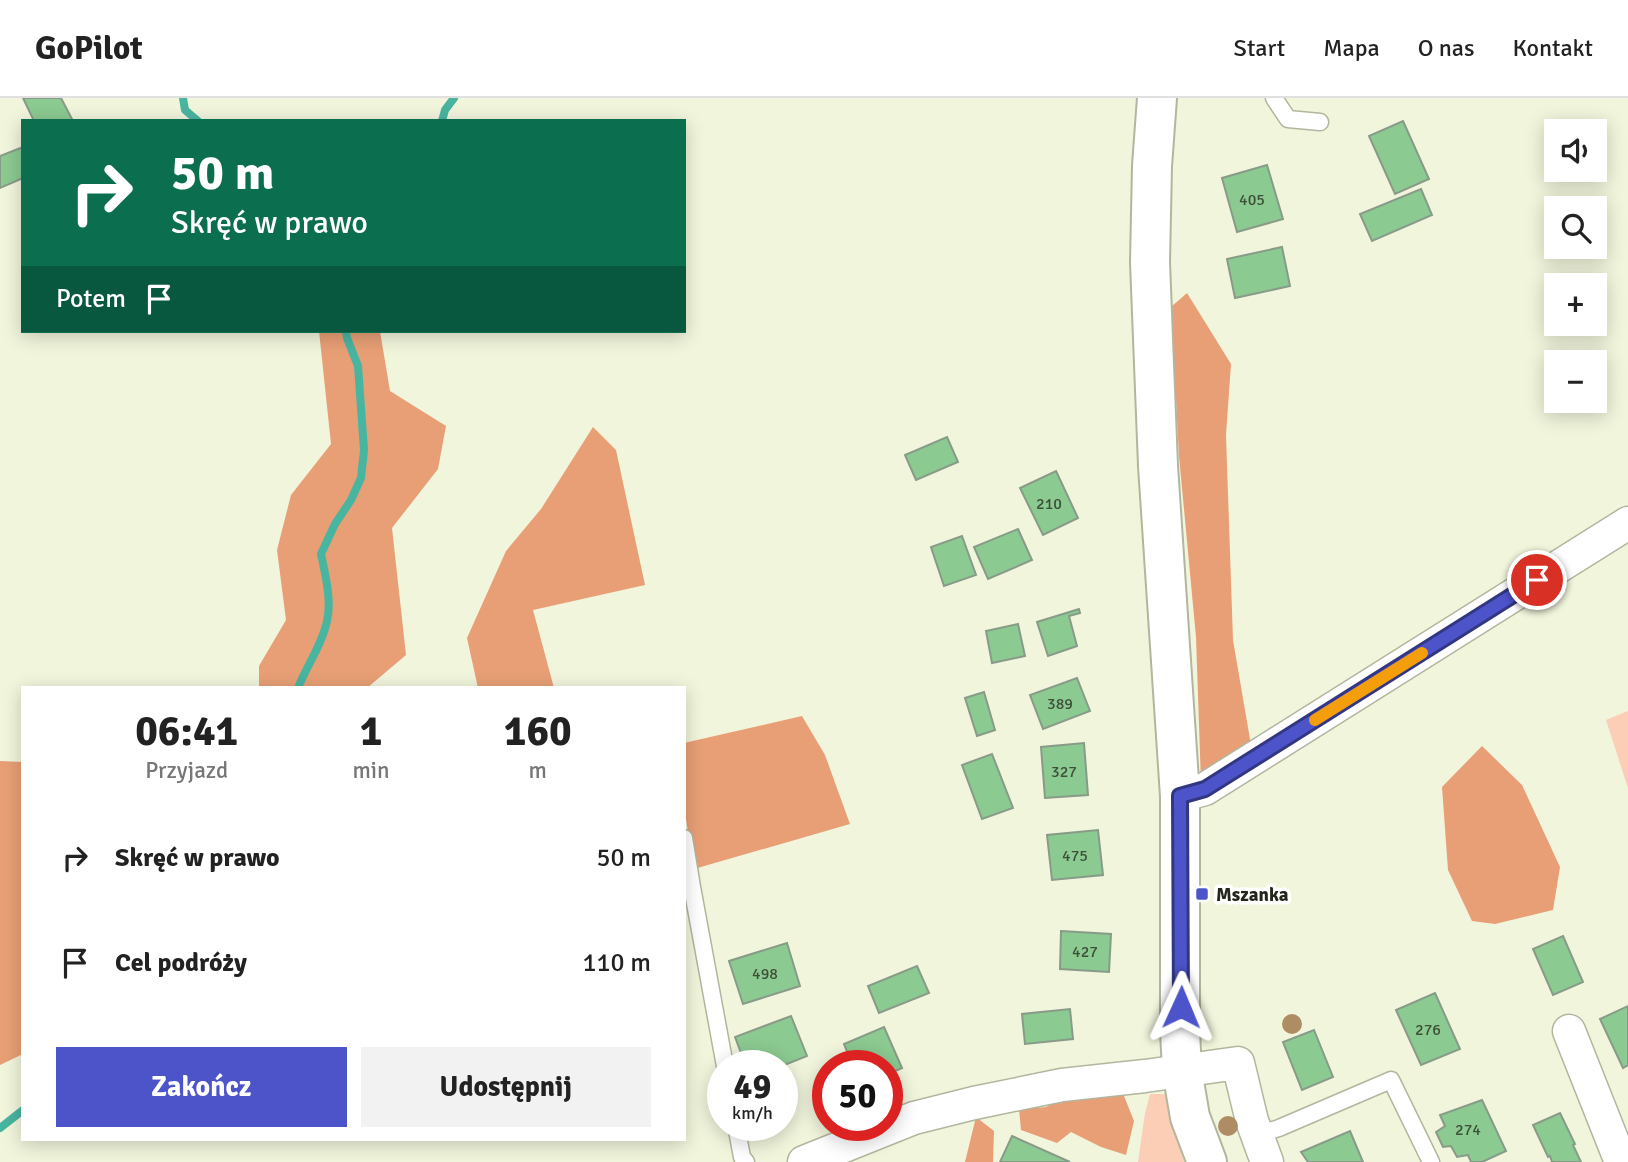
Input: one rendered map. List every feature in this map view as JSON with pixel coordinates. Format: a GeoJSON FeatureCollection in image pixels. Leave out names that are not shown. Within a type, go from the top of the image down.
{"type":"FeatureCollection","features":[{"type":"Feature","properties":{"kind":"main road"},"geometry":{"type":"LineString","coordinates":[[1157,98],[1150,262],[1158,466],[1180,796],[1182,1070],[1190,1117],[1207,1162]]}},
{"type":"Feature","properties":{"kind":"street"},"geometry":{"type":"LineString","coordinates":[[1180,796],[1205,789],[1628,523]]}},
{"type":"Feature","properties":{"kind":"street"},"geometry":{"type":"LineString","coordinates":[[1569,1031],[1621,1162]]}},
{"type":"Feature","properties":{"kind":"street"},"geometry":{"type":"LineString","coordinates":[[804,1162],[914,1118],[974,1103],[1062,1085],[1238,1063],[1252,1121],[1262,1148]]}},
{"type":"Feature","properties":{"kind":"lane"},"geometry":{"type":"LineString","coordinates":[[1274,98],[1288,119],[1320,122]]}},
{"type":"Feature","properties":{"kind":"lane"},"geometry":{"type":"LineString","coordinates":[[686,850],[722,1050]]}},
{"type":"Feature","properties":{"kind":"lane"},"geometry":{"type":"LineString","coordinates":[[1262,1148],[1279,1128],[1391,1080],[1431,1162]]}},
{"type":"Feature","properties":{"kind":"lane"},"geometry":{"type":"LineString","coordinates":[[739,1141],[742,1157],[746,1162]]}},
{"type":"Feature","properties":{"kind":"shaded area"},"geometry":{"type":"Polygon","coordinates":[[[1187,293],[1231,364],[1226,435],[1233,640],[1252,751],[1201,783],[1196,637],[1179,456],[1171,307],[1187,293]]]}},
{"type":"Feature","properties":{"kind":"shaded area"},"geometry":{"type":"Polygon","coordinates":[[[319,333],[380,333],[390,391],[446,426],[438,469],[392,528],[406,655],[369,686],[259,686],[259,666],[286,620],[277,550],[291,495],[331,444],[319,333]]]}},
{"type":"Feature","properties":{"kind":"shaded area"},"geometry":{"type":"Polygon","coordinates":[[[593,427],[616,450],[645,585],[533,610],[553,686],[478,686],[467,638],[506,551],[541,509],[593,427]]]}},
{"type":"Feature","properties":{"kind":"shaded area"},"geometry":{"type":"Polygon","coordinates":[[[1628,711],[1628,788],[1606,720],[1628,711]]]}},
{"type":"Feature","properties":{"kind":"shaded area"},"geometry":{"type":"Polygon","coordinates":[[[802,716],[825,755],[850,824],[694,869],[686,819],[686,743],[802,716]]]}},
{"type":"Feature","properties":{"kind":"shaded area"},"geometry":{"type":"Polygon","coordinates":[[[1482,746],[1522,785],[1560,867],[1553,910],[1495,924],[1472,921],[1448,870],[1442,787],[1482,746]]]}},
{"type":"Feature","properties":{"kind":"shaded area"},"geometry":{"type":"Polygon","coordinates":[[[0,761],[21,762],[21,1055],[0,1065],[0,761]]]}},
{"type":"Feature","properties":{"kind":"shaded area"},"geometry":{"type":"Polygon","coordinates":[[[1150,1094],[1166,1094],[1184,1162],[1138,1162],[1150,1094]]]}},
{"type":"Feature","properties":{"kind":"shaded area"},"geometry":{"type":"Polygon","coordinates":[[[1066,1095],[1124,1096],[1134,1121],[1126,1155],[1101,1147],[1071,1132],[1057,1143],[1021,1130],[1019,1109],[1046,1107],[1066,1095]]]}},
{"type":"Feature","properties":{"kind":"shaded area"},"geometry":{"type":"Polygon","coordinates":[[[976,1117],[994,1131],[993,1162],[965,1162],[976,1117]]]}},
{"type":"Feature","properties":{"kind":"building"},"geometry":{"type":"Polygon","coordinates":[[[23,98],[61,98],[72,119],[33,119],[23,98]]]}},
{"type":"Feature","properties":{"kind":"building"},"geometry":{"type":"Polygon","coordinates":[[[1403,121],[1429,179],[1395,194],[1369,136],[1403,121]]]}},
{"type":"Feature","properties":{"kind":"building"},"geometry":{"type":"Polygon","coordinates":[[[21,148],[21,179],[0,188],[0,156],[21,148]]]}},
{"type":"Feature","properties":{"kind":"building"},"geometry":{"type":"Polygon","coordinates":[[[1267,165],[1283,219],[1237,232],[1222,178],[1267,165]]]}},
{"type":"Feature","properties":{"kind":"building"},"geometry":{"type":"Polygon","coordinates":[[[1421,189],[1432,215],[1372,241],[1360,214],[1421,189]]]}},
{"type":"Feature","properties":{"kind":"building"},"geometry":{"type":"Polygon","coordinates":[[[1282,247],[1290,286],[1235,298],[1227,259],[1282,247]]]}},
{"type":"Feature","properties":{"kind":"building"},"geometry":{"type":"Polygon","coordinates":[[[947,437],[958,462],[916,480],[905,455],[947,437]]]}},
{"type":"Feature","properties":{"kind":"building"},"geometry":{"type":"Polygon","coordinates":[[[1056,471],[1078,518],[1043,535],[1020,488],[1056,471]]]}},
{"type":"Feature","properties":{"kind":"building"},"geometry":{"type":"Polygon","coordinates":[[[1018,529],[1032,560],[988,579],[974,547],[1018,529]]]}},
{"type":"Feature","properties":{"kind":"building"},"geometry":{"type":"Polygon","coordinates":[[[962,536],[976,575],[944,586],[931,547],[962,536]]]}},
{"type":"Feature","properties":{"kind":"building"},"geometry":{"type":"Polygon","coordinates":[[[1079,609],[1080,613],[1069,616],[1077,646],[1048,656],[1037,622],[1079,609]]]}},
{"type":"Feature","properties":{"kind":"building"},"geometry":{"type":"Polygon","coordinates":[[[1018,624],[1025,656],[992,663],[986,631],[1018,624]]]}},
{"type":"Feature","properties":{"kind":"building"},"geometry":{"type":"Polygon","coordinates":[[[1077,678],[1090,711],[1043,729],[1030,695],[1077,678]]]}},
{"type":"Feature","properties":{"kind":"building"},"geometry":{"type":"Polygon","coordinates":[[[984,692],[995,730],[977,736],[965,698],[984,692]]]}},
{"type":"Feature","properties":{"kind":"building"},"geometry":{"type":"Polygon","coordinates":[[[1084,743],[1088,795],[1045,798],[1041,747],[1084,743]]]}},
{"type":"Feature","properties":{"kind":"building"},"geometry":{"type":"Polygon","coordinates":[[[992,754],[1013,808],[982,819],[962,765],[992,754]]]}},
{"type":"Feature","properties":{"kind":"building"},"geometry":{"type":"Polygon","coordinates":[[[1098,830],[1103,875],[1052,880],[1047,835],[1098,830]]]}},
{"type":"Feature","properties":{"kind":"building"},"geometry":{"type":"Polygon","coordinates":[[[1061,931],[1111,934],[1109,972],[1060,969],[1061,931]]]}},
{"type":"Feature","properties":{"kind":"building"},"geometry":{"type":"Polygon","coordinates":[[[1563,936],[1583,982],[1553,995],[1533,949],[1563,936]]]}},
{"type":"Feature","properties":{"kind":"building"},"geometry":{"type":"Polygon","coordinates":[[[787,943],[800,986],[743,1004],[729,961],[787,943]]]}},
{"type":"Feature","properties":{"kind":"building"},"geometry":{"type":"Polygon","coordinates":[[[917,966],[929,993],[879,1013],[868,986],[917,966]]]}},
{"type":"Feature","properties":{"kind":"building"},"geometry":{"type":"Polygon","coordinates":[[[1435,993],[1460,1049],[1421,1065],[1396,1010],[1435,993]]]}},
{"type":"Feature","properties":{"kind":"building"},"geometry":{"type":"Polygon","coordinates":[[[1628,1006],[1628,1065],[1623,1068],[1600,1019],[1628,1006]]]}},
{"type":"Feature","properties":{"kind":"building"},"geometry":{"type":"Polygon","coordinates":[[[1070,1009],[1073,1039],[1025,1044],[1022,1014],[1070,1009]]]}},
{"type":"Feature","properties":{"kind":"building"},"geometry":{"type":"Polygon","coordinates":[[[791,1016],[807,1056],[798,1060],[798,1050],[740,1050],[735,1037],[791,1016]]]}},
{"type":"Feature","properties":{"kind":"building"},"geometry":{"type":"Polygon","coordinates":[[[884,1027],[894,1050],[846,1050],[844,1044],[884,1027]]]}},
{"type":"Feature","properties":{"kind":"building"},"geometry":{"type":"Polygon","coordinates":[[[1314,1030],[1333,1077],[1302,1090],[1283,1042],[1314,1030]]]}},
{"type":"Feature","properties":{"kind":"building"},"geometry":{"type":"Polygon","coordinates":[[[1482,1100],[1506,1151],[1482,1162],[1471,1162],[1468,1155],[1457,1157],[1451,1146],[1443,1147],[1436,1132],[1445,1126],[1440,1115],[1482,1100]]]}},
{"type":"Feature","properties":{"kind":"building"},"geometry":{"type":"Polygon","coordinates":[[[1560,1113],[1581,1162],[1552,1162],[1533,1125],[1560,1113]]]}},
{"type":"Feature","properties":{"kind":"building"},"geometry":{"type":"Polygon","coordinates":[[[1350,1131],[1363,1162],[1308,1162],[1301,1152],[1350,1131]]]}},
{"type":"Feature","properties":{"kind":"building"},"geometry":{"type":"Polygon","coordinates":[[[1012,1136],[1070,1162],[1000,1162],[1012,1136]]]}},
{"type":"Feature","properties":{"kind":"waterway"},"geometry":{"type":"LineString","coordinates":[[183,98],[185,110],[196,119]]}},
{"type":"Feature","properties":{"kind":"waterway"},"geometry":{"type":"LineString","coordinates":[[443,119],[445,110],[454,98]]}},
{"type":"Feature","properties":{"kind":"waterway"},"geometry":{"type":"LineString","coordinates":[[299,686],[322,638],[327,621],[328,596],[321,554],[361,478],[364,450],[358,366],[346,333]]}},
{"type":"Feature","properties":{"kind":"waterway"},"geometry":{"type":"LineString","coordinates":[[0,1128],[21,1112]]}},
{"type":"Feature","properties":{"kind":"slow traffic"},"geometry":{"type":"LineString","coordinates":[[1315,720],[1422,653]]}},
{"type":"Feature","properties":{"kind":"place","name":"Mszanka"},"geometry":{"type":"Point","coordinates":[1202,894]}},
{"type":"Feature","properties":{"kind":"route"},"geometry":{"type":"LineString","coordinates":[[1181,1007],[1180,796],[1205,789],[1537,580]]}}]}
